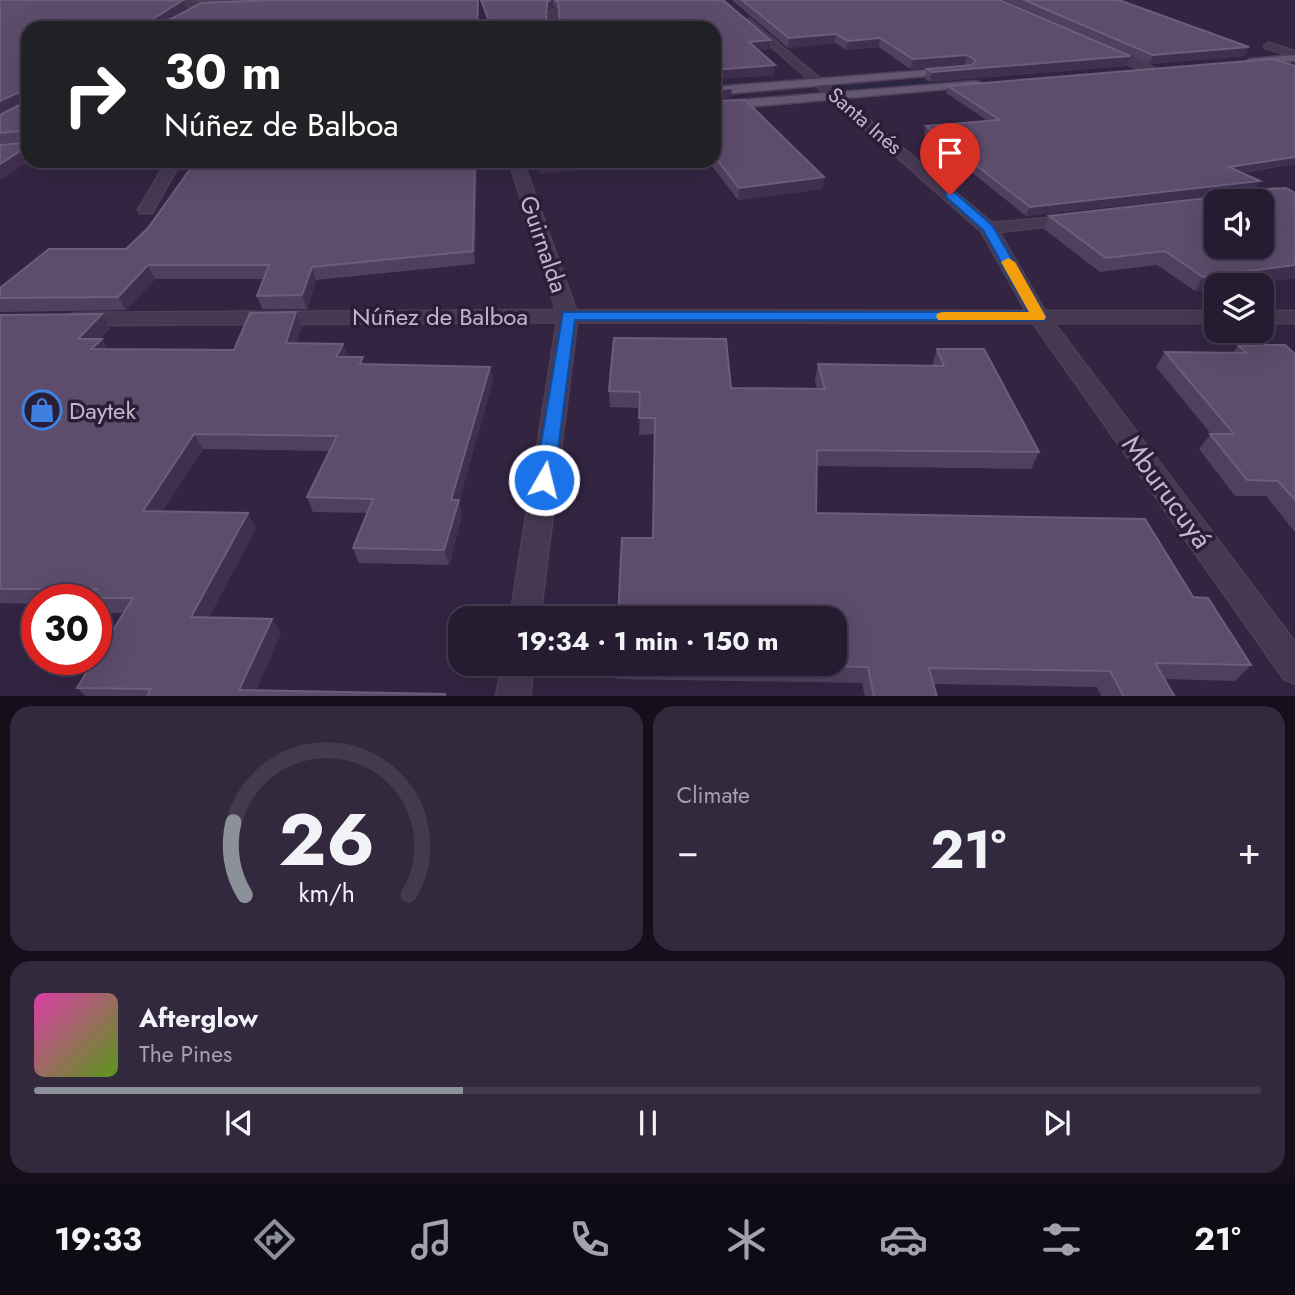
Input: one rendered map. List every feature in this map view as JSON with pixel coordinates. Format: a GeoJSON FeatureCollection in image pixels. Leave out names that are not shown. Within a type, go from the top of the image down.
{"type":"FeatureCollection","features":[{"type":"Feature","properties":{"kind":"main road"},"geometry":{"type":"LineString","coordinates":[[1255,47],[1295,43]]}},
{"type":"Feature","properties":{"kind":"main road"},"geometry":{"type":"LineString","coordinates":[[1094,60],[1149,55]]}},
{"type":"Feature","properties":{"kind":"main road"},"geometry":{"type":"LineString","coordinates":[[1242,62],[1295,56]]}},
{"type":"Feature","properties":{"kind":"main road"},"geometry":{"type":"LineString","coordinates":[[1122,72],[1163,69]]}},
{"type":"Feature","properties":{"kind":"main road"},"geometry":{"type":"LineString","coordinates":[[721,90],[971,70]]}},
{"type":"Feature","properties":{"kind":"main road"},"geometry":{"type":"LineString","coordinates":[[721,105],[986,83]]}},
{"type":"Feature","properties":{"kind":"street"},"geometry":{"type":"LineString","coordinates":[[150,3],[245,5],[283,0]]}},
{"type":"Feature","properties":{"kind":"street"},"geometry":{"type":"LineString","coordinates":[[185,16],[206,4]]}},
{"type":"Feature","properties":{"kind":"street"},"geometry":{"type":"LineString","coordinates":[[553,12],[554,21]]}},
{"type":"Feature","properties":{"kind":"street","name":"Santa Inés"},"geometry":{"type":"LineString","coordinates":[[737,13],[836,95],[988,228],[1039,317]]}},
{"type":"Feature","properties":{"kind":"street"},"geometry":{"type":"LineString","coordinates":[[1269,46],[1295,56]]}},
{"type":"Feature","properties":{"kind":"street"},"geometry":{"type":"LineString","coordinates":[[1098,47],[1150,70]]}},
{"type":"Feature","properties":{"kind":"street"},"geometry":{"type":"LineString","coordinates":[[146,209],[170,168]]}},
{"type":"Feature","properties":{"kind":"street","name":"Guirnalda"},"geometry":{"type":"LineString","coordinates":[[518,168],[568,316],[527,606]]}},
{"type":"Feature","properties":{"kind":"street"},"geometry":{"type":"LineString","coordinates":[[988,228],[1095,215]]}},
{"type":"Feature","properties":{"kind":"street","name":"Núñez de Balboa"},"geometry":{"type":"LineString","coordinates":[[55,319],[568,316],[1204,317]]}},
{"type":"Feature","properties":{"kind":"street","name":"Mburucuyá"},"geometry":{"type":"LineString","coordinates":[[1039,317],[1295,668]]}},
{"type":"Feature","properties":{"kind":"street"},"geometry":{"type":"LineString","coordinates":[[1274,317],[1295,317]]}},
{"type":"Feature","properties":{"kind":"street"},"geometry":{"type":"LineString","coordinates":[[513,696],[516,676]]}},
{"type":"Feature","properties":{"kind":"shaded area"},"geometry":{"type":"Polygon","coordinates":[[[1113,63],[1123,67],[850,90],[841,87],[1113,63]]]}},
{"type":"Feature","properties":{"kind":"building"},"geometry":{"type":"Polygon","coordinates":[[[0,0],[183,0],[153,19],[155,21],[21,21],[21,91],[0,101],[0,0]]]}},
{"type":"Feature","properties":{"kind":"building"},"geometry":{"type":"Polygon","coordinates":[[[269,0],[478,0],[477,21],[161,21],[171,19],[201,3],[269,0]]]}},
{"type":"Feature","properties":{"kind":"building"},"geometry":{"type":"Polygon","coordinates":[[[481,0],[550,0],[547,2],[546,21],[489,21],[481,0]]]}},
{"type":"Feature","properties":{"kind":"building"},"geometry":{"type":"Polygon","coordinates":[[[555,0],[723,0],[770,40],[749,42],[775,65],[721,69],[721,21],[560,21],[558,2],[555,0]]]}},
{"type":"Feature","properties":{"kind":"building"},"geometry":{"type":"Polygon","coordinates":[[[742,0],[1000,0],[1130,56],[932,72],[927,69],[972,65],[976,60],[967,55],[913,59],[880,38],[848,41],[836,34],[789,38],[742,0]]]}},
{"type":"Feature","properties":{"kind":"building"},"geometry":{"type":"Polygon","coordinates":[[[1024,0],[1119,0],[1249,47],[1153,55],[1024,0]]]}},
{"type":"Feature","properties":{"kind":"building"},"geometry":{"type":"Polygon","coordinates":[[[1273,59],[1295,66],[1295,157],[1229,167],[1260,181],[1030,207],[926,126],[1000,120],[948,86],[1273,59]]]}},
{"type":"Feature","properties":{"kind":"building"},"geometry":{"type":"Polygon","coordinates":[[[745,100],[824,177],[739,188],[721,165],[721,101],[745,100]]]}},
{"type":"Feature","properties":{"kind":"building"},"geometry":{"type":"Polygon","coordinates":[[[21,104],[21,131],[0,133],[0,115],[21,104]]]}},
{"type":"Feature","properties":{"kind":"building"},"geometry":{"type":"Polygon","coordinates":[[[21,143],[21,150],[0,164],[0,145],[21,143]]]}},
{"type":"Feature","properties":{"kind":"building"},"geometry":{"type":"Polygon","coordinates":[[[191,168],[475,168],[473,251],[312,267],[302,295],[257,296],[269,265],[148,265],[118,297],[0,298],[0,288],[49,249],[126,249],[148,228],[191,168]]]}},
{"type":"Feature","properties":{"kind":"building"},"geometry":{"type":"Polygon","coordinates":[[[1286,188],[1295,193],[1295,265],[1234,273],[1204,273],[1203,277],[1165,251],[1106,258],[1049,216],[1204,198],[1204,259],[1274,259],[1274,189],[1266,189],[1286,188]]]}},
{"type":"Feature","properties":{"kind":"building"},"geometry":{"type":"Polygon","coordinates":[[[296,312],[286,343],[343,344],[336,357],[363,357],[360,364],[490,367],[451,500],[459,500],[444,550],[353,548],[373,499],[307,497],[337,436],[194,434],[143,511],[248,513],[191,617],[272,619],[239,690],[445,696],[148,696],[151,689],[77,688],[85,675],[112,675],[112,631],[133,598],[112,598],[112,584],[21,584],[21,589],[0,589],[0,315],[102,314],[78,339],[102,339],[91,349],[234,350],[250,313],[296,312]]]}},
{"type":"Feature","properties":{"kind":"building"},"geometry":{"type":"Polygon","coordinates":[[[614,338],[726,339],[731,388],[825,389],[818,364],[944,366],[937,349],[984,349],[1039,452],[817,450],[816,513],[1145,519],[1193,597],[1208,598],[1251,665],[1155,663],[1174,696],[1123,696],[1110,671],[929,668],[937,696],[874,696],[868,667],[847,667],[847,606],[619,606],[622,538],[653,538],[655,418],[639,418],[640,392],[609,391],[614,338]]]}},
{"type":"Feature","properties":{"kind":"building"},"geometry":{"type":"Polygon","coordinates":[[[1238,345],[1285,345],[1295,354],[1295,500],[1278,481],[1247,480],[1210,434],[1234,434],[1165,352],[1247,353],[1238,345]]]}},
{"type":"Feature","properties":{"kind":"slow traffic"},"geometry":{"type":"LineString","coordinates":[[943,316],[1039,317],[1008,262]]}},
{"type":"Feature","properties":{"kind":"place","name":"Daytek"},"geometry":{"type":"Point","coordinates":[42,410]}},
{"type":"Feature","properties":{"kind":"route"},"geometry":{"type":"LineString","coordinates":[[544,480],[568,316],[1039,317],[988,228],[950,195]]}}]}
